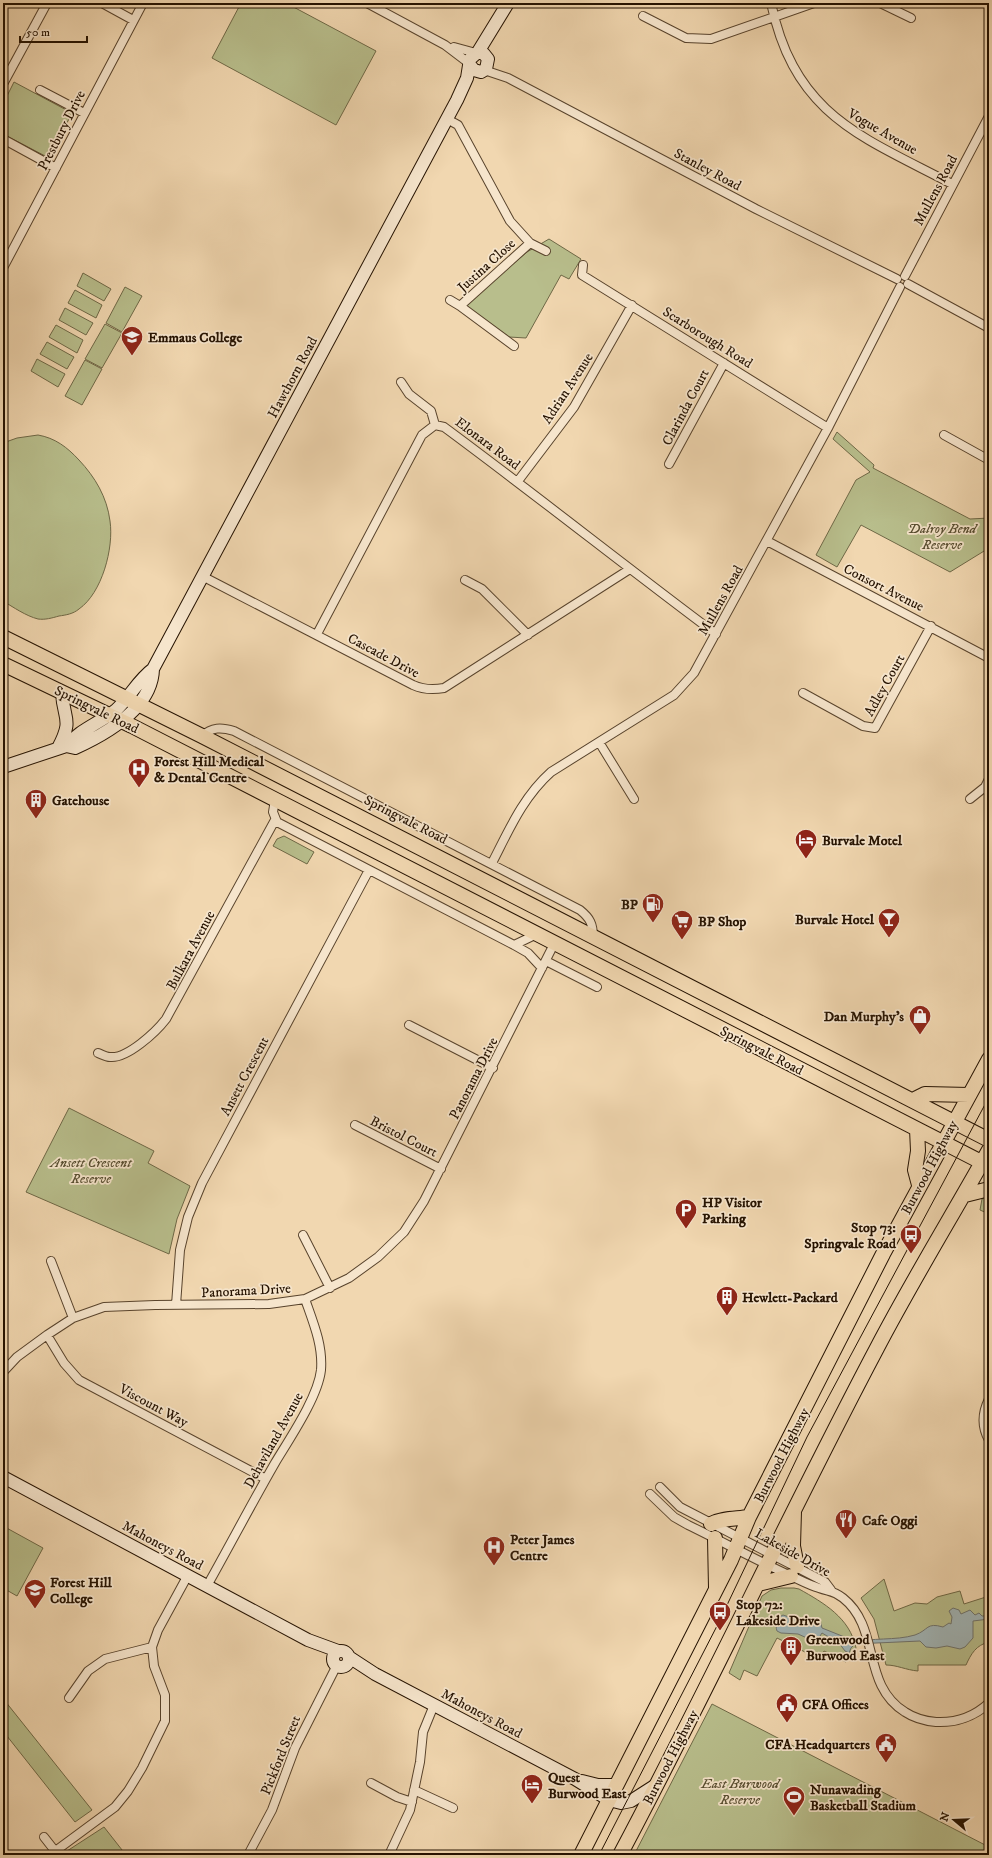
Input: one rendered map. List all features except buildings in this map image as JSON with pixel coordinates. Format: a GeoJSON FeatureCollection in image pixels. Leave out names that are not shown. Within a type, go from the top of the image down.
{"type":"FeatureCollection","features":[{"type":"Feature","properties":{"kind":"highway","name":"Springvale Road"},"geometry":{"type":"LineString","coordinates":[[3,637],[202,736],[989,1140]]}},
{"type":"Feature","properties":{"kind":"highway","name":"Springvale Road"},"geometry":{"type":"LineString","coordinates":[[3,664],[115,718],[986,1164]]}},
{"type":"Feature","properties":{"kind":"highway","name":"Burwood Highway"},"geometry":{"type":"LineString","coordinates":[[581,1855],[716,1591],[749,1518],[919,1185],[989,1059]]}},
{"type":"Feature","properties":{"kind":"highway"},"geometry":{"type":"LineString","coordinates":[[912,1100],[925,1094],[969,1094]]}},
{"type":"Feature","properties":{"kind":"highway"},"geometry":{"type":"LineString","coordinates":[[917,1129],[917,1155],[915,1170],[919,1185]]}},
{"type":"Feature","properties":{"kind":"highway","name":"Burwood Highway"},"geometry":{"type":"LineString","coordinates":[[620,1855],[758,1584],[794,1507],[888,1326],[964,1194],[986,1164],[989,1150]]}},
{"type":"Feature","properties":{"kind":"highway"},"geometry":{"type":"LineString","coordinates":[[964,1194],[989,1189]]}},
{"type":"Feature","properties":{"kind":"highway"},"geometry":{"type":"LineString","coordinates":[[758,1584],[794,1571],[794,1507]]}},
{"type":"Feature","properties":{"kind":"highway"},"geometry":{"type":"LineString","coordinates":[[711,1524],[720,1519],[731,1520],[749,1518]]}},
{"type":"Feature","properties":{"kind":"highway"},"geometry":{"type":"LineString","coordinates":[[715,1538],[716,1591]]}},
{"type":"Feature","properties":{"kind":"main road","name":"Hawthorn Road"},"geometry":{"type":"LineString","coordinates":[[457,100],[472,81],[483,61],[498,21],[508,3]]}},
{"type":"Feature","properties":{"kind":"main road"},"geometry":{"type":"LineString","coordinates":[[470,64],[477,72],[483,61]]}},
{"type":"Feature","properties":{"kind":"main road","name":"Hawthorn Road"},"geometry":{"type":"LineString","coordinates":[[3,767],[62,747],[75,748],[107,732],[115,718],[133,701],[145,675],[153,669],[447,119],[467,78],[470,64]]}},
{"type":"Feature","properties":{"kind":"main road"},"geometry":{"type":"LineString","coordinates":[[62,692],[62,702],[67,724],[62,747]]}},
{"type":"Feature","properties":{"kind":"main road","name":"Mahoneys Road"},"geometry":{"type":"LineString","coordinates":[[3,1477],[308,1640],[340,1660],[375,1674],[575,1779],[609,1800],[621,1803],[631,1801],[656,1785]]}},
{"type":"Feature","properties":{"kind":"main road","name":"Mahoneys Road"},"geometry":{"type":"LineString","coordinates":[[575,1779],[598,1785],[617,1785]]}},
{"type":"Feature","properties":{"kind":"street"},"geometry":{"type":"LineString","coordinates":[[3,84],[47,3]]}},
{"type":"Feature","properties":{"kind":"street"},"geometry":{"type":"LineString","coordinates":[[102,3],[133,20]]}},
{"type":"Feature","properties":{"kind":"street","name":"Prestbury Drive"},"geometry":{"type":"LineString","coordinates":[[3,268],[6,257],[56,168],[142,3]]}},
{"type":"Feature","properties":{"kind":"street","name":"Stanley Road"},"geometry":{"type":"LineString","coordinates":[[367,3],[446,44],[483,61],[508,78],[756,209],[897,279]]}},
{"type":"Feature","properties":{"kind":"street","name":"Vogue Avenue"},"geometry":{"type":"LineString","coordinates":[[771,3],[774,18],[793,67],[821,105],[856,134],[952,184]]}},
{"type":"Feature","properties":{"kind":"street"},"geometry":{"type":"LineString","coordinates":[[643,16],[686,38],[711,39],[814,3]]}},
{"type":"Feature","properties":{"kind":"street"},"geometry":{"type":"LineString","coordinates":[[880,3],[911,18]]}},
{"type":"Feature","properties":{"kind":"street","name":"Stanley Road"},"geometry":{"type":"LineString","coordinates":[[446,44],[470,64]]}},
{"type":"Feature","properties":{"kind":"street"},"geometry":{"type":"LineString","coordinates":[[40,90],[84,113]]}},
{"type":"Feature","properties":{"kind":"street","name":"Mullens Road"},"geometry":{"type":"LineString","coordinates":[[905,276],[989,116]]}},
{"type":"Feature","properties":{"kind":"street"},"geometry":{"type":"LineString","coordinates":[[447,119],[458,125],[510,221],[530,243],[546,251]]}},
{"type":"Feature","properties":{"kind":"street"},"geometry":{"type":"LineString","coordinates":[[3,139],[56,168]]}},
{"type":"Feature","properties":{"kind":"street","name":"Justina Close"},"geometry":{"type":"LineString","coordinates":[[460,306],[530,243]]}},
{"type":"Feature","properties":{"kind":"street","name":"Scarborough Road"},"geometry":{"type":"LineString","coordinates":[[583,265],[582,275],[828,428]]}},
{"type":"Feature","properties":{"kind":"street"},"geometry":{"type":"LineString","coordinates":[[900,275],[905,276],[909,279],[908,284],[905,287],[900,287],[897,284],[897,279],[900,275]]}},
{"type":"Feature","properties":{"kind":"street"},"geometry":{"type":"LineString","coordinates":[[908,284],[989,328]]}},
{"type":"Feature","properties":{"kind":"street","name":"Mullens Road"},"geometry":{"type":"LineString","coordinates":[[492,863],[519,811],[532,791],[551,772],[679,690],[694,673],[828,428],[900,287]]}},
{"type":"Feature","properties":{"kind":"street","name":"Justina Close"},"geometry":{"type":"LineString","coordinates":[[450,300],[514,346]]}},
{"type":"Feature","properties":{"kind":"street","name":"Adrian Avenue"},"geometry":{"type":"LineString","coordinates":[[518,481],[574,407],[632,305]]}},
{"type":"Feature","properties":{"kind":"street","name":"Clarinda Court"},"geometry":{"type":"LineString","coordinates":[[669,464],[724,363]]}},
{"type":"Feature","properties":{"kind":"street"},"geometry":{"type":"LineString","coordinates":[[401,382],[409,394],[430,411],[435,425]]}},
{"type":"Feature","properties":{"kind":"street","name":"Elonara Road"},"geometry":{"type":"LineString","coordinates":[[317,634],[422,435],[435,425],[444,427],[518,481],[716,634]]}},
{"type":"Feature","properties":{"kind":"street"},"geometry":{"type":"LineString","coordinates":[[944,435],[989,460]]}},
{"type":"Feature","properties":{"kind":"street","name":"Consort Avenue"},"geometry":{"type":"LineString","coordinates":[[767,541],[931,626],[989,658]]}},
{"type":"Feature","properties":{"kind":"street","name":"Cascade Drive"},"geometry":{"type":"LineString","coordinates":[[202,576],[317,634],[413,685],[428,689],[444,688],[630,569]]}},
{"type":"Feature","properties":{"kind":"street"},"geometry":{"type":"LineString","coordinates":[[465,580],[482,589],[528,635]]}},
{"type":"Feature","properties":{"kind":"street","name":"Adley Court"},"geometry":{"type":"LineString","coordinates":[[803,692],[863,726],[875,728],[931,626]]}},
{"type":"Feature","properties":{"kind":"street","name":"Springvale Road"},"geometry":{"type":"LineString","coordinates":[[202,736],[211,729],[217,728],[234,731],[492,863],[580,910],[591,921],[593,927],[593,937]]}},
{"type":"Feature","properties":{"kind":"street"},"geometry":{"type":"LineString","coordinates":[[599,742],[634,798]]}},
{"type":"Feature","properties":{"kind":"street"},"geometry":{"type":"LineString","coordinates":[[970,799],[985,787],[989,779]]}},
{"type":"Feature","properties":{"kind":"street"},"geometry":{"type":"LineString","coordinates":[[275,800],[273,808],[275,820],[514,945],[544,965],[597,987]]}},
{"type":"Feature","properties":{"kind":"street","name":"Bulkara Avenue"},"geometry":{"type":"LineString","coordinates":[[98,1053],[109,1057],[127,1053],[159,1028],[166,1019],[275,820]]}},
{"type":"Feature","properties":{"kind":"street","name":"Ansett Crescent"},"geometry":{"type":"LineString","coordinates":[[176,1305],[180,1250],[188,1217],[202,1183],[369,870]]}},
{"type":"Feature","properties":{"kind":"street"},"geometry":{"type":"LineString","coordinates":[[514,945],[535,934]]}},
{"type":"Feature","properties":{"kind":"street","name":"Panorama Drive"},"geometry":{"type":"LineString","coordinates":[[3,1372],[16,1357],[73,1318],[104,1307],[262,1305],[305,1299],[349,1278],[378,1257],[404,1232],[424,1201],[493,1068],[554,944]]}},
{"type":"Feature","properties":{"kind":"street"},"geometry":{"type":"LineString","coordinates":[[409,1025],[493,1068]]}},
{"type":"Feature","properties":{"kind":"street","name":"Bristol Court"},"geometry":{"type":"LineString","coordinates":[[355,1125],[441,1169]]}},
{"type":"Feature","properties":{"kind":"street"},"geometry":{"type":"LineString","coordinates":[[303,1235],[330,1288]]}},
{"type":"Feature","properties":{"kind":"street"},"geometry":{"type":"LineString","coordinates":[[51,1261],[73,1318]]}},
{"type":"Feature","properties":{"kind":"street","name":"Dehaviland Avenue"},"geometry":{"type":"LineString","coordinates":[[207,1586],[311,1400],[320,1372],[322,1356],[319,1341],[305,1299]]}},
{"type":"Feature","properties":{"kind":"street","name":"Viscount Way"},"geometry":{"type":"LineString","coordinates":[[47,1335],[64,1363],[78,1380],[266,1479]]}},
{"type":"Feature","properties":{"kind":"street"},"geometry":{"type":"LineString","coordinates":[[989,1399],[984,1410],[983,1420],[989,1440]]}},
{"type":"Feature","properties":{"kind":"street"},"geometry":{"type":"LineString","coordinates":[[660,1488],[680,1507],[711,1524],[738,1544]]}},
{"type":"Feature","properties":{"kind":"street"},"geometry":{"type":"LineString","coordinates":[[650,1494],[674,1517],[715,1538],[738,1544]]}},
{"type":"Feature","properties":{"kind":"street"},"geometry":{"type":"LineString","coordinates":[[989,1511],[989,1517]]}},
{"type":"Feature","properties":{"kind":"street","name":"Lakeside Drive"},"geometry":{"type":"LineString","coordinates":[[738,1544],[794,1571],[825,1582],[831,1590],[845,1600],[855,1611],[867,1636],[873,1666],[882,1689],[894,1704],[909,1714],[925,1720],[943,1722],[960,1720],[974,1714],[989,1703]]}},
{"type":"Feature","properties":{"kind":"street","name":"Lakeside Drive"},"geometry":{"type":"LineString","coordinates":[[738,1544],[794,1571]]}},
{"type":"Feature","properties":{"kind":"street"},"geometry":{"type":"LineString","coordinates":[[44,1837],[53,1853],[115,1807],[128,1791],[142,1768],[165,1721],[165,1695],[154,1666],[152,1647],[158,1630],[188,1575]]}},
{"type":"Feature","properties":{"kind":"street"},"geometry":{"type":"LineString","coordinates":[[69,1698],[88,1671],[105,1660],[152,1647]]}},
{"type":"Feature","properties":{"kind":"street","name":"Pickford Street"},"geometry":{"type":"LineString","coordinates":[[248,1855],[272,1810],[295,1748],[340,1660]]}},
{"type":"Feature","properties":{"kind":"street"},"geometry":{"type":"LineString","coordinates":[[388,1855],[407,1819],[420,1762],[423,1732],[434,1705]]}},
{"type":"Feature","properties":{"kind":"street"},"geometry":{"type":"LineString","coordinates":[[371,1783],[397,1798],[412,1802]]}},
{"type":"Feature","properties":{"kind":"street"},"geometry":{"type":"LineString","coordinates":[[414,1790],[453,1808]]}},
{"type":"Feature","properties":{"kind":"green space"},"geometry":{"type":"Polygon","coordinates":[[[241,3],[286,3],[376,51],[336,125],[212,58],[241,3]]]}},
{"type":"Feature","properties":{"kind":"green space"},"geometry":{"type":"Polygon","coordinates":[[[14,82],[72,113],[49,158],[3,134],[3,104],[14,82]]]}},
{"type":"Feature","properties":{"kind":"green space"},"geometry":{"type":"Polygon","coordinates":[[[549,239],[581,259],[569,279],[561,275],[526,338],[509,337],[465,305],[527,252],[549,239]]]}},
{"type":"Feature","properties":{"kind":"green space"},"geometry":{"type":"Polygon","coordinates":[[[83,273],[111,289],[104,301],[77,286],[83,273]]]}},
{"type":"Feature","properties":{"kind":"green space"},"geometry":{"type":"Polygon","coordinates":[[[125,287],[142,296],[122,332],[106,323],[125,287]]]}},
{"type":"Feature","properties":{"kind":"green space"},"geometry":{"type":"Polygon","coordinates":[[[75,290],[102,305],[96,318],[68,303],[75,290]]]}},
{"type":"Feature","properties":{"kind":"green space"},"geometry":{"type":"Polygon","coordinates":[[[65,308],[93,323],[86,335],[59,320],[65,308]]]}},
{"type":"Feature","properties":{"kind":"green space"},"geometry":{"type":"Polygon","coordinates":[[[105,324],[122,333],[102,368],[85,359],[105,324]]]}},
{"type":"Feature","properties":{"kind":"green space"},"geometry":{"type":"Polygon","coordinates":[[[56,325],[83,340],[77,353],[49,337],[56,325]]]}},
{"type":"Feature","properties":{"kind":"green space"},"geometry":{"type":"Polygon","coordinates":[[[47,342],[74,357],[67,369],[40,354],[47,342]]]}},
{"type":"Feature","properties":{"kind":"green space"},"geometry":{"type":"Polygon","coordinates":[[[37,359],[65,374],[58,387],[31,371],[37,359]]]}},
{"type":"Feature","properties":{"kind":"green space"},"geometry":{"type":"Polygon","coordinates":[[[85,360],[102,369],[82,405],[65,396],[85,360]]]}},
{"type":"Feature","properties":{"kind":"green space","name":"Dalroy Bend Reserve"},"geometry":{"type":"Polygon","coordinates":[[[837,432],[874,465],[873,468],[970,519],[989,518],[989,548],[950,572],[861,525],[837,567],[816,555],[856,480],[870,472],[833,439],[837,432]]]}},
{"type":"Feature","properties":{"kind":"green space"},"geometry":{"type":"Polygon","coordinates":[[[38,435],[50,438],[65,447],[90,473],[95,480],[106,504],[111,532],[105,569],[94,592],[87,602],[77,611],[67,615],[43,619],[29,616],[3,601],[3,443],[17,438],[38,435]]]}},
{"type":"Feature","properties":{"kind":"green space"},"geometry":{"type":"Polygon","coordinates":[[[284,836],[314,852],[307,864],[273,846],[277,839],[284,836]]]}},
{"type":"Feature","properties":{"kind":"green space","name":"Ansett Crescent Reserve"},"geometry":{"type":"Polygon","coordinates":[[[69,1108],[154,1151],[148,1163],[190,1186],[177,1219],[169,1254],[26,1192],[69,1108]]]}},
{"type":"Feature","properties":{"kind":"green space"},"geometry":{"type":"Polygon","coordinates":[[[989,1197],[989,1214],[980,1210],[982,1199],[989,1197]]]}},
{"type":"Feature","properties":{"kind":"green space"},"geometry":{"type":"Polygon","coordinates":[[[3,1526],[43,1548],[17,1596],[3,1588],[3,1526]]]}},
{"type":"Feature","properties":{"kind":"green space"},"geometry":{"type":"Polygon","coordinates":[[[884,1579],[894,1611],[915,1603],[927,1604],[937,1597],[960,1591],[964,1604],[989,1596],[989,1642],[984,1643],[974,1650],[966,1665],[918,1665],[918,1671],[886,1665],[874,1619],[861,1598],[884,1579]]]}},
{"type":"Feature","properties":{"kind":"green space"},"geometry":{"type":"Polygon","coordinates":[[[781,1588],[799,1589],[835,1612],[848,1628],[853,1637],[856,1648],[846,1662],[824,1651],[819,1659],[777,1638],[757,1676],[744,1670],[740,1680],[729,1673],[762,1596],[771,1590],[781,1588]]]}},
{"type":"Feature","properties":{"kind":"green space"},"geometry":{"type":"Polygon","coordinates":[[[5,1701],[92,1810],[75,1822],[3,1731],[3,1703],[5,1701]]]}},
{"type":"Feature","properties":{"kind":"green space","name":"East Burwood Reserve"},"geometry":{"type":"Polygon","coordinates":[[[712,1704],[989,1847],[989,1855],[634,1855],[712,1704]]]}},
{"type":"Feature","properties":{"kind":"green space"},"geometry":{"type":"Polygon","coordinates":[[[104,1827],[126,1855],[71,1855],[67,1851],[104,1827]]]}},
{"type":"Feature","properties":{"kind":"shaded area"},"geometry":{"type":"Polygon","coordinates":[[[953,1608],[959,1610],[961,1614],[970,1610],[975,1615],[979,1613],[982,1616],[989,1616],[989,1619],[973,1621],[973,1638],[965,1647],[960,1649],[947,1646],[936,1648],[926,1647],[920,1641],[855,1644],[849,1653],[845,1651],[839,1643],[822,1633],[816,1642],[798,1634],[781,1633],[777,1631],[776,1626],[777,1620],[783,1615],[801,1621],[820,1620],[822,1628],[847,1638],[849,1642],[852,1643],[867,1640],[907,1637],[920,1633],[933,1625],[943,1627],[949,1623],[951,1624],[952,1617],[949,1611],[953,1608]]]}},
{"type":"Feature","properties":{"kind":"tram line"},"geometry":{"type":"LineString","coordinates":[[599,1855],[718,1624],[807,1437],[989,1097]]}},
{"type":"Feature","properties":{"kind":"place","name":"Emmaus College"},"geometry":{"type":"Point","coordinates":[132,356]}},
{"type":"Feature","properties":{"kind":"place","name":"Forest Hill Medical & Dental Centre"},"geometry":{"type":"Point","coordinates":[139,788]}},
{"type":"Feature","properties":{"kind":"place","name":"Gatehouse"},"geometry":{"type":"Point","coordinates":[36,820]}},
{"type":"Feature","properties":{"kind":"place","name":"Burvale Motel"},"geometry":{"type":"Point","coordinates":[806,860]}},
{"type":"Feature","properties":{"kind":"place","name":"BP"},"geometry":{"type":"Point","coordinates":[653,924]}},
{"type":"Feature","properties":{"kind":"place","name":"Burvale Hotel"},"geometry":{"type":"Point","coordinates":[889,938]}},
{"type":"Feature","properties":{"kind":"place","name":"BP Shop"},"geometry":{"type":"Point","coordinates":[682,940]}},
{"type":"Feature","properties":{"kind":"place","name":"Dan Murphy's"},"geometry":{"type":"Point","coordinates":[920,1036]}},
{"type":"Feature","properties":{"kind":"place","name":"HP Visitor Parking"},"geometry":{"type":"Point","coordinates":[686,1230]}},
{"type":"Feature","properties":{"kind":"place","name":"Stop 73: Springvale Road"},"geometry":{"type":"Point","coordinates":[911,1254]}},
{"type":"Feature","properties":{"kind":"place","name":"Hewlett-Packard"},"geometry":{"type":"Point","coordinates":[727,1316]}},
{"type":"Feature","properties":{"kind":"place","name":"Cafe Oggi"},"geometry":{"type":"Point","coordinates":[846,1540]}},
{"type":"Feature","properties":{"kind":"place","name":"Peter James Centre"},"geometry":{"type":"Point","coordinates":[494,1566]}},
{"type":"Feature","properties":{"kind":"place","name":"Forest Hill College"},"geometry":{"type":"Point","coordinates":[35,1610]}},
{"type":"Feature","properties":{"kind":"place","name":"Stop 72: Lakeside Drive"},"geometry":{"type":"Point","coordinates":[720,1632]}},
{"type":"Feature","properties":{"kind":"place","name":"Greenwood Burwood East"},"geometry":{"type":"Point","coordinates":[791,1666]}},
{"type":"Feature","properties":{"kind":"place","name":"CFA Offices"},"geometry":{"type":"Point","coordinates":[787,1724]}},
{"type":"Feature","properties":{"kind":"place","name":"CFA Headquarters"},"geometry":{"type":"Point","coordinates":[886,1764]}},
{"type":"Feature","properties":{"kind":"place","name":"Quest Burwood East"},"geometry":{"type":"Point","coordinates":[532,1804]}},
{"type":"Feature","properties":{"kind":"place","name":"Nunawading Basketball Stadium"},"geometry":{"type":"Point","coordinates":[794,1816]}}]}
